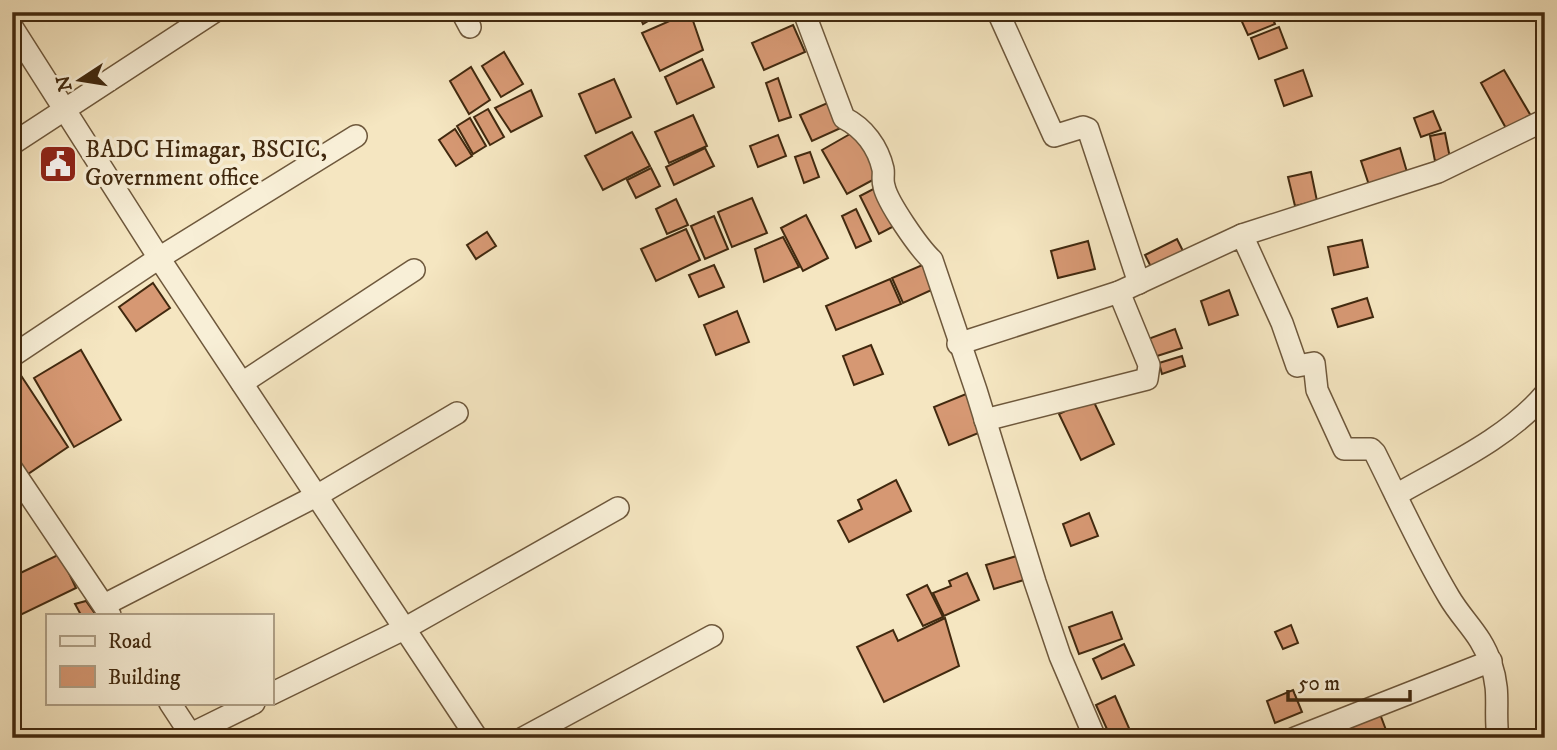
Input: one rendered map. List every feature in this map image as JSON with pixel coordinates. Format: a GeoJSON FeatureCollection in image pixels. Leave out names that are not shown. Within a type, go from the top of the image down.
{"type":"FeatureCollection","features":[{"type":"Feature","properties":{"kind":"street"},"geometry":{"type":"LineString","coordinates":[[12,144],[214,12]]}},
{"type":"Feature","properties":{"kind":"street"},"geometry":{"type":"LineString","coordinates":[[804,12],[844,118],[859,125],[874,147],[884,170],[884,186],[918,247],[932,260],[1060,656],[1094,738]]}},
{"type":"Feature","properties":{"kind":"street"},"geometry":{"type":"LineString","coordinates":[[998,12],[1054,136],[1088,128],[1139,283]]}},
{"type":"Feature","properties":{"kind":"street"},"geometry":{"type":"LineString","coordinates":[[12,27],[159,258],[477,738]]}},
{"type":"Feature","properties":{"kind":"street"},"geometry":{"type":"LineString","coordinates":[[958,344],[1119,292],[1242,235],[1438,172],[1545,120]]}},
{"type":"Feature","properties":{"kind":"street"},"geometry":{"type":"LineString","coordinates":[[12,356],[159,258],[356,136]]}},
{"type":"Feature","properties":{"kind":"street"},"geometry":{"type":"LineString","coordinates":[[1242,235],[1282,323],[1297,366],[1314,363],[1317,390],[1344,449],[1371,449],[1450,600],[1476,629],[1491,661],[1499,691],[1498,738]]}},
{"type":"Feature","properties":{"kind":"street"},"geometry":{"type":"LineString","coordinates":[[242,383],[414,270]]}},
{"type":"Feature","properties":{"kind":"street"},"geometry":{"type":"LineString","coordinates":[[985,420],[1147,379],[1149,365],[1119,292]]}},
{"type":"Feature","properties":{"kind":"street"},"geometry":{"type":"LineString","coordinates":[[1396,495],[1490,440],[1532,410],[1545,394]]}},
{"type":"Feature","properties":{"kind":"street"},"geometry":{"type":"LineString","coordinates":[[12,470],[107,610],[318,495],[457,413]]}},
{"type":"Feature","properties":{"kind":"street"},"geometry":{"type":"LineString","coordinates":[[273,693],[404,629],[618,508]]}},
{"type":"Feature","properties":{"kind":"street"},"geometry":{"type":"LineString","coordinates":[[523,738],[712,636]]}},
{"type":"Feature","properties":{"kind":"street"},"geometry":{"type":"LineString","coordinates":[[1295,738],[1491,661]]}},
{"type":"Feature","properties":{"kind":"street"},"geometry":{"type":"LineString","coordinates":[[171,704],[192,736],[252,704]]}},
{"type":"Feature","properties":{"kind":"building"},"geometry":{"type":"Polygon","coordinates":[[[638,12],[663,12],[643,24],[638,12]]]}},
{"type":"Feature","properties":{"kind":"building"},"geometry":{"type":"Polygon","coordinates":[[[690,12],[703,50],[660,71],[642,33],[690,12]]]}},
{"type":"Feature","properties":{"kind":"building"},"geometry":{"type":"Polygon","coordinates":[[[1270,12],[1275,24],[1248,35],[1238,13],[1270,12]]]}},
{"type":"Feature","properties":{"kind":"building"},"geometry":{"type":"Polygon","coordinates":[[[793,25],[805,52],[764,70],[752,43],[793,25]]]}},
{"type":"Feature","properties":{"kind":"building"},"geometry":{"type":"Polygon","coordinates":[[[1279,27],[1287,48],[1259,59],[1251,38],[1279,27]]]}},
{"type":"Feature","properties":{"kind":"building"},"geometry":{"type":"Polygon","coordinates":[[[504,52],[523,84],[501,97],[482,66],[504,52]]]}},
{"type":"Feature","properties":{"kind":"building"},"geometry":{"type":"Polygon","coordinates":[[[702,59],[714,87],[677,104],[665,77],[702,59]]]}},
{"type":"Feature","properties":{"kind":"building"},"geometry":{"type":"Polygon","coordinates":[[[471,67],[490,100],[469,114],[450,81],[471,67]]]}},
{"type":"Feature","properties":{"kind":"building"},"geometry":{"type":"Polygon","coordinates":[[[1303,70],[1312,96],[1284,106],[1275,80],[1303,70]]]}},
{"type":"Feature","properties":{"kind":"building"},"geometry":{"type":"Polygon","coordinates":[[[1504,70],[1531,116],[1507,130],[1481,83],[1504,70]]]}},
{"type":"Feature","properties":{"kind":"building"},"geometry":{"type":"Polygon","coordinates":[[[778,78],[791,117],[779,121],[766,83],[778,78]]]}},
{"type":"Feature","properties":{"kind":"building"},"geometry":{"type":"Polygon","coordinates":[[[614,79],[631,117],[596,133],[579,94],[614,79]]]}},
{"type":"Feature","properties":{"kind":"building"},"geometry":{"type":"Polygon","coordinates":[[[531,90],[542,116],[511,132],[495,108],[531,90]]]}},
{"type":"Feature","properties":{"kind":"building"},"geometry":{"type":"Polygon","coordinates":[[[832,101],[843,127],[812,141],[800,115],[832,101]]]}},
{"type":"Feature","properties":{"kind":"building"},"geometry":{"type":"Polygon","coordinates":[[[488,109],[504,137],[490,145],[474,117],[488,109]]]}},
{"type":"Feature","properties":{"kind":"building"},"geometry":{"type":"Polygon","coordinates":[[[1433,111],[1441,130],[1421,137],[1414,118],[1433,111]]]}},
{"type":"Feature","properties":{"kind":"building"},"geometry":{"type":"Polygon","coordinates":[[[693,115],[707,146],[669,163],[655,132],[693,115]]]}},
{"type":"Feature","properties":{"kind":"building"},"geometry":{"type":"Polygon","coordinates":[[[470,118],[486,146],[473,154],[457,126],[470,118]]]}},
{"type":"Feature","properties":{"kind":"building"},"geometry":{"type":"Polygon","coordinates":[[[455,129],[472,156],[456,166],[439,140],[455,129]]]}},
{"type":"Feature","properties":{"kind":"building"},"geometry":{"type":"Polygon","coordinates":[[[857,130],[882,175],[847,194],[822,150],[857,130]]]}},
{"type":"Feature","properties":{"kind":"building"},"geometry":{"type":"Polygon","coordinates":[[[632,132],[650,166],[603,190],[585,156],[632,132]]]}},
{"type":"Feature","properties":{"kind":"building"},"geometry":{"type":"Polygon","coordinates":[[[1445,133],[1450,158],[1435,161],[1430,136],[1445,133]]]}},
{"type":"Feature","properties":{"kind":"building"},"geometry":{"type":"Polygon","coordinates":[[[778,135],[786,156],[758,167],[750,146],[778,135]]]}},
{"type":"Feature","properties":{"kind":"building"},"geometry":{"type":"Polygon","coordinates":[[[705,148],[714,166],[674,185],[666,167],[705,148]]]}},
{"type":"Feature","properties":{"kind":"building"},"geometry":{"type":"Polygon","coordinates":[[[1400,148],[1407,172],[1369,185],[1361,161],[1400,148]]]}},
{"type":"Feature","properties":{"kind":"building"},"geometry":{"type":"Polygon","coordinates":[[[810,152],[819,177],[804,183],[795,157],[810,152]]]}},
{"type":"Feature","properties":{"kind":"building"},"geometry":{"type":"Polygon","coordinates":[[[651,168],[660,186],[636,198],[627,180],[651,168]]]}},
{"type":"Feature","properties":{"kind":"building"},"geometry":{"type":"Polygon","coordinates":[[[1311,172],[1317,201],[1295,206],[1288,177],[1311,172]]]}},
{"type":"Feature","properties":{"kind":"building"},"geometry":{"type":"Polygon","coordinates":[[[879,186],[898,224],[879,234],[860,196],[879,186]]]}},
{"type":"Feature","properties":{"kind":"building"},"geometry":{"type":"Polygon","coordinates":[[[752,198],[767,233],[732,247],[718,212],[752,198]]]}},
{"type":"Feature","properties":{"kind":"building"},"geometry":{"type":"Polygon","coordinates":[[[676,199],[688,225],[667,234],[656,209],[676,199]]]}},
{"type":"Feature","properties":{"kind":"building"},"geometry":{"type":"Polygon","coordinates":[[[856,209],[871,241],[856,248],[842,216],[856,209]]]}},
{"type":"Feature","properties":{"kind":"building"},"geometry":{"type":"Polygon","coordinates":[[[806,215],[828,258],[803,271],[781,228],[806,215]]]}},
{"type":"Feature","properties":{"kind":"building"},"geometry":{"type":"Polygon","coordinates":[[[714,216],[728,249],[705,259],[691,226],[714,216]]]}},
{"type":"Feature","properties":{"kind":"building"},"geometry":{"type":"Polygon","coordinates":[[[686,229],[700,260],[656,281],[641,249],[686,229]]]}},
{"type":"Feature","properties":{"kind":"building"},"geometry":{"type":"Polygon","coordinates":[[[487,232],[496,246],[476,259],[467,245],[487,232]]]}},
{"type":"Feature","properties":{"kind":"building"},"geometry":{"type":"Polygon","coordinates":[[[783,237],[799,267],[764,282],[755,249],[783,237]]]}},
{"type":"Feature","properties":{"kind":"building"},"geometry":{"type":"Polygon","coordinates":[[[1177,239],[1186,257],[1154,273],[1145,255],[1177,239]]]}},
{"type":"Feature","properties":{"kind":"building"},"geometry":{"type":"Polygon","coordinates":[[[1362,240],[1368,267],[1334,275],[1328,247],[1362,240]]]}},
{"type":"Feature","properties":{"kind":"building"},"geometry":{"type":"Polygon","coordinates":[[[1088,241],[1095,269],[1058,278],[1051,251],[1088,241]]]}},
{"type":"Feature","properties":{"kind":"building"},"geometry":{"type":"Polygon","coordinates":[[[927,263],[936,288],[903,303],[892,278],[927,263]]]}},
{"type":"Feature","properties":{"kind":"building"},"geometry":{"type":"Polygon","coordinates":[[[714,265],[724,287],[699,297],[689,275],[714,265]]]}},
{"type":"Feature","properties":{"kind":"building"},"geometry":{"type":"Polygon","coordinates":[[[890,279],[901,304],[836,330],[826,306],[890,279]]]}},
{"type":"Feature","properties":{"kind":"building"},"geometry":{"type":"Polygon","coordinates":[[[153,283],[170,308],[136,331],[119,307],[153,283]]]}},
{"type":"Feature","properties":{"kind":"building"},"geometry":{"type":"Polygon","coordinates":[[[1229,290],[1238,315],[1209,325],[1201,301],[1229,290]]]}},
{"type":"Feature","properties":{"kind":"building"},"geometry":{"type":"Polygon","coordinates":[[[1367,298],[1373,317],[1338,327],[1332,309],[1367,298]]]}},
{"type":"Feature","properties":{"kind":"building"},"geometry":{"type":"Polygon","coordinates":[[[737,311],[749,342],[716,355],[704,325],[737,311]]]}},
{"type":"Feature","properties":{"kind":"building"},"geometry":{"type":"Polygon","coordinates":[[[1175,329],[1182,348],[1154,357],[1148,339],[1175,329]]]}},
{"type":"Feature","properties":{"kind":"building"},"geometry":{"type":"Polygon","coordinates":[[[871,345],[883,374],[854,385],[843,356],[871,345]]]}},
{"type":"Feature","properties":{"kind":"building"},"geometry":{"type":"Polygon","coordinates":[[[81,350],[121,420],[74,447],[34,378],[81,350]]]}},
{"type":"Feature","properties":{"kind":"building"},"geometry":{"type":"Polygon","coordinates":[[[1182,356],[1185,366],[1162,374],[1159,363],[1182,356]]]}},
{"type":"Feature","properties":{"kind":"building"},"geometry":{"type":"Polygon","coordinates":[[[20,374],[68,447],[25,476],[12,456],[12,379],[20,374]]]}},
{"type":"Feature","properties":{"kind":"building"},"geometry":{"type":"Polygon","coordinates":[[[966,394],[981,432],[949,445],[934,407],[966,394]]]}},
{"type":"Feature","properties":{"kind":"building"},"geometry":{"type":"Polygon","coordinates":[[[1092,398],[1114,444],[1081,460],[1059,414],[1092,398]]]}},
{"type":"Feature","properties":{"kind":"building"},"geometry":{"type":"Polygon","coordinates":[[[896,480],[911,511],[849,542],[838,521],[862,509],[858,500],[896,480]]]}},
{"type":"Feature","properties":{"kind":"building"},"geometry":{"type":"Polygon","coordinates":[[[1089,513],[1098,536],[1071,546],[1063,524],[1089,513]]]}},
{"type":"Feature","properties":{"kind":"building"},"geometry":{"type":"Polygon","coordinates":[[[60,554],[76,588],[12,619],[12,577],[60,554]]]}},
{"type":"Feature","properties":{"kind":"building"},"geometry":{"type":"Polygon","coordinates":[[[1020,555],[1027,579],[994,589],[986,565],[1020,555]]]}},
{"type":"Feature","properties":{"kind":"building"},"geometry":{"type":"Polygon","coordinates":[[[967,573],[979,600],[944,616],[933,593],[951,586],[949,581],[967,573]]]}},
{"type":"Feature","properties":{"kind":"building"},"geometry":{"type":"Polygon","coordinates":[[[927,585],[943,617],[923,626],[907,595],[927,585]]]}},
{"type":"Feature","properties":{"kind":"building"},"geometry":{"type":"Polygon","coordinates":[[[86,601],[95,614],[80,614],[75,604],[86,601]]]}},
{"type":"Feature","properties":{"kind":"building"},"geometry":{"type":"Polygon","coordinates":[[[1112,612],[1122,639],[1079,654],[1069,627],[1112,612]]]}},
{"type":"Feature","properties":{"kind":"building"},"geometry":{"type":"Polygon","coordinates":[[[945,618],[959,666],[884,702],[857,647],[893,630],[898,641],[945,618]]]}},
{"type":"Feature","properties":{"kind":"building"},"geometry":{"type":"Polygon","coordinates":[[[1291,625],[1298,643],[1283,649],[1275,632],[1291,625]]]}},
{"type":"Feature","properties":{"kind":"building"},"geometry":{"type":"Polygon","coordinates":[[[1124,644],[1134,665],[1102,679],[1093,659],[1124,644]]]}},
{"type":"Feature","properties":{"kind":"building"},"geometry":{"type":"Polygon","coordinates":[[[1293,690],[1302,712],[1275,723],[1267,701],[1293,690]]]}},
{"type":"Feature","properties":{"kind":"building"},"geometry":{"type":"Polygon","coordinates":[[[1115,696],[1132,735],[1127,738],[1111,738],[1096,705],[1115,696]]]}},
{"type":"Feature","properties":{"kind":"building"},"geometry":{"type":"Polygon","coordinates":[[[1380,714],[1389,738],[1356,738],[1351,725],[1380,714]]]}},
{"type":"Feature","properties":{"kind":"place","name":"BADC Himagar, BSCIC, Government office"},"geometry":{"type":"Point","coordinates":[58,164]}}]}
